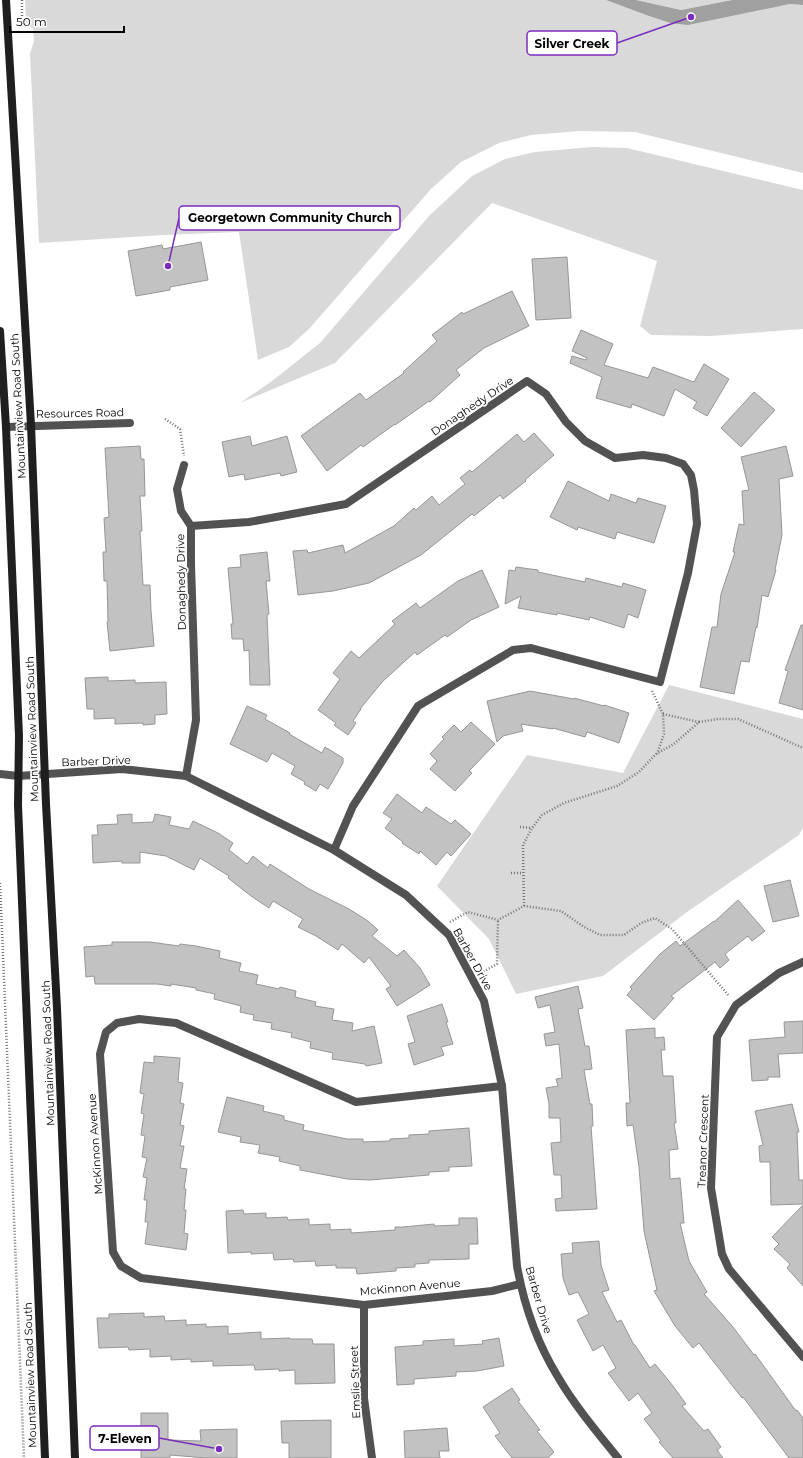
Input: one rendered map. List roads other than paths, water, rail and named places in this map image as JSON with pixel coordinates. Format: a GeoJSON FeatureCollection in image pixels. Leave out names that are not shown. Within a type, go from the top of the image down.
{"type":"FeatureCollection","features":[{"type":"Feature","properties":{"kind":"main road","name":"Mountainview Road South"},"geometry":{"type":"LineString","coordinates":[[6,0],[31,426],[45,774],[57,1008],[74,1458]]}},
{"type":"Feature","properties":{"kind":"main road","name":"Mountainview Road South"},"geometry":{"type":"LineString","coordinates":[[0,331],[6,427],[20,736],[18,820],[45,1458]]}},
{"type":"Feature","properties":{"kind":"street","name":"Donaghedy Drive"},"geometry":{"type":"LineString","coordinates":[[186,776],[196,720],[191,565],[192,526],[249,522],[346,504],[527,381],[546,394],[566,422],[585,441],[615,458],[643,455],[666,458],[683,464],[691,475],[697,524],[688,573],[660,682],[531,648],[512,650],[418,706],[352,806],[334,850]]}},
{"type":"Feature","properties":{"kind":"street","name":"Resources Road"},"geometry":{"type":"LineString","coordinates":[[6,427],[130,423]]}},
{"type":"Feature","properties":{"kind":"street"},"geometry":{"type":"LineString","coordinates":[[184,465],[177,489],[181,511],[192,526]]}},
{"type":"Feature","properties":{"kind":"street","name":"Barber Drive"},"geometry":{"type":"LineString","coordinates":[[0,774],[18,776],[122,769],[186,776],[334,850],[406,895],[449,935],[484,1001],[502,1086],[517,1266],[520,1284],[540,1343],[558,1377],[583,1414],[618,1458]]}},
{"type":"Feature","properties":{"kind":"street","name":"Treanor Crescent"},"geometry":{"type":"LineString","coordinates":[[803,962],[779,973],[736,1005],[717,1037],[711,1188],[722,1254],[729,1269],[803,1357]]}},
{"type":"Feature","properties":{"kind":"street","name":"McKinnon Avenue"},"geometry":{"type":"LineString","coordinates":[[502,1086],[356,1102],[176,1023],[139,1019],[117,1023],[106,1032],[100,1054],[113,1252],[121,1266],[141,1278],[364,1304],[492,1291],[520,1284]]}},
{"type":"Feature","properties":{"kind":"street","name":"Emslie Street"},"geometry":{"type":"LineString","coordinates":[[364,1304],[364,1398],[372,1458]]}},
{"type":"Feature","properties":{"kind":"place","name":"Silver Creek"},"geometry":{"type":"Point","coordinates":[691,17]}},
{"type":"Feature","properties":{"kind":"place","name":"Georgetown Community Church"},"geometry":{"type":"Point","coordinates":[168,266]}},
{"type":"Feature","properties":{"kind":"place","name":"7-Eleven"},"geometry":{"type":"Point","coordinates":[219,1449]}}]}
